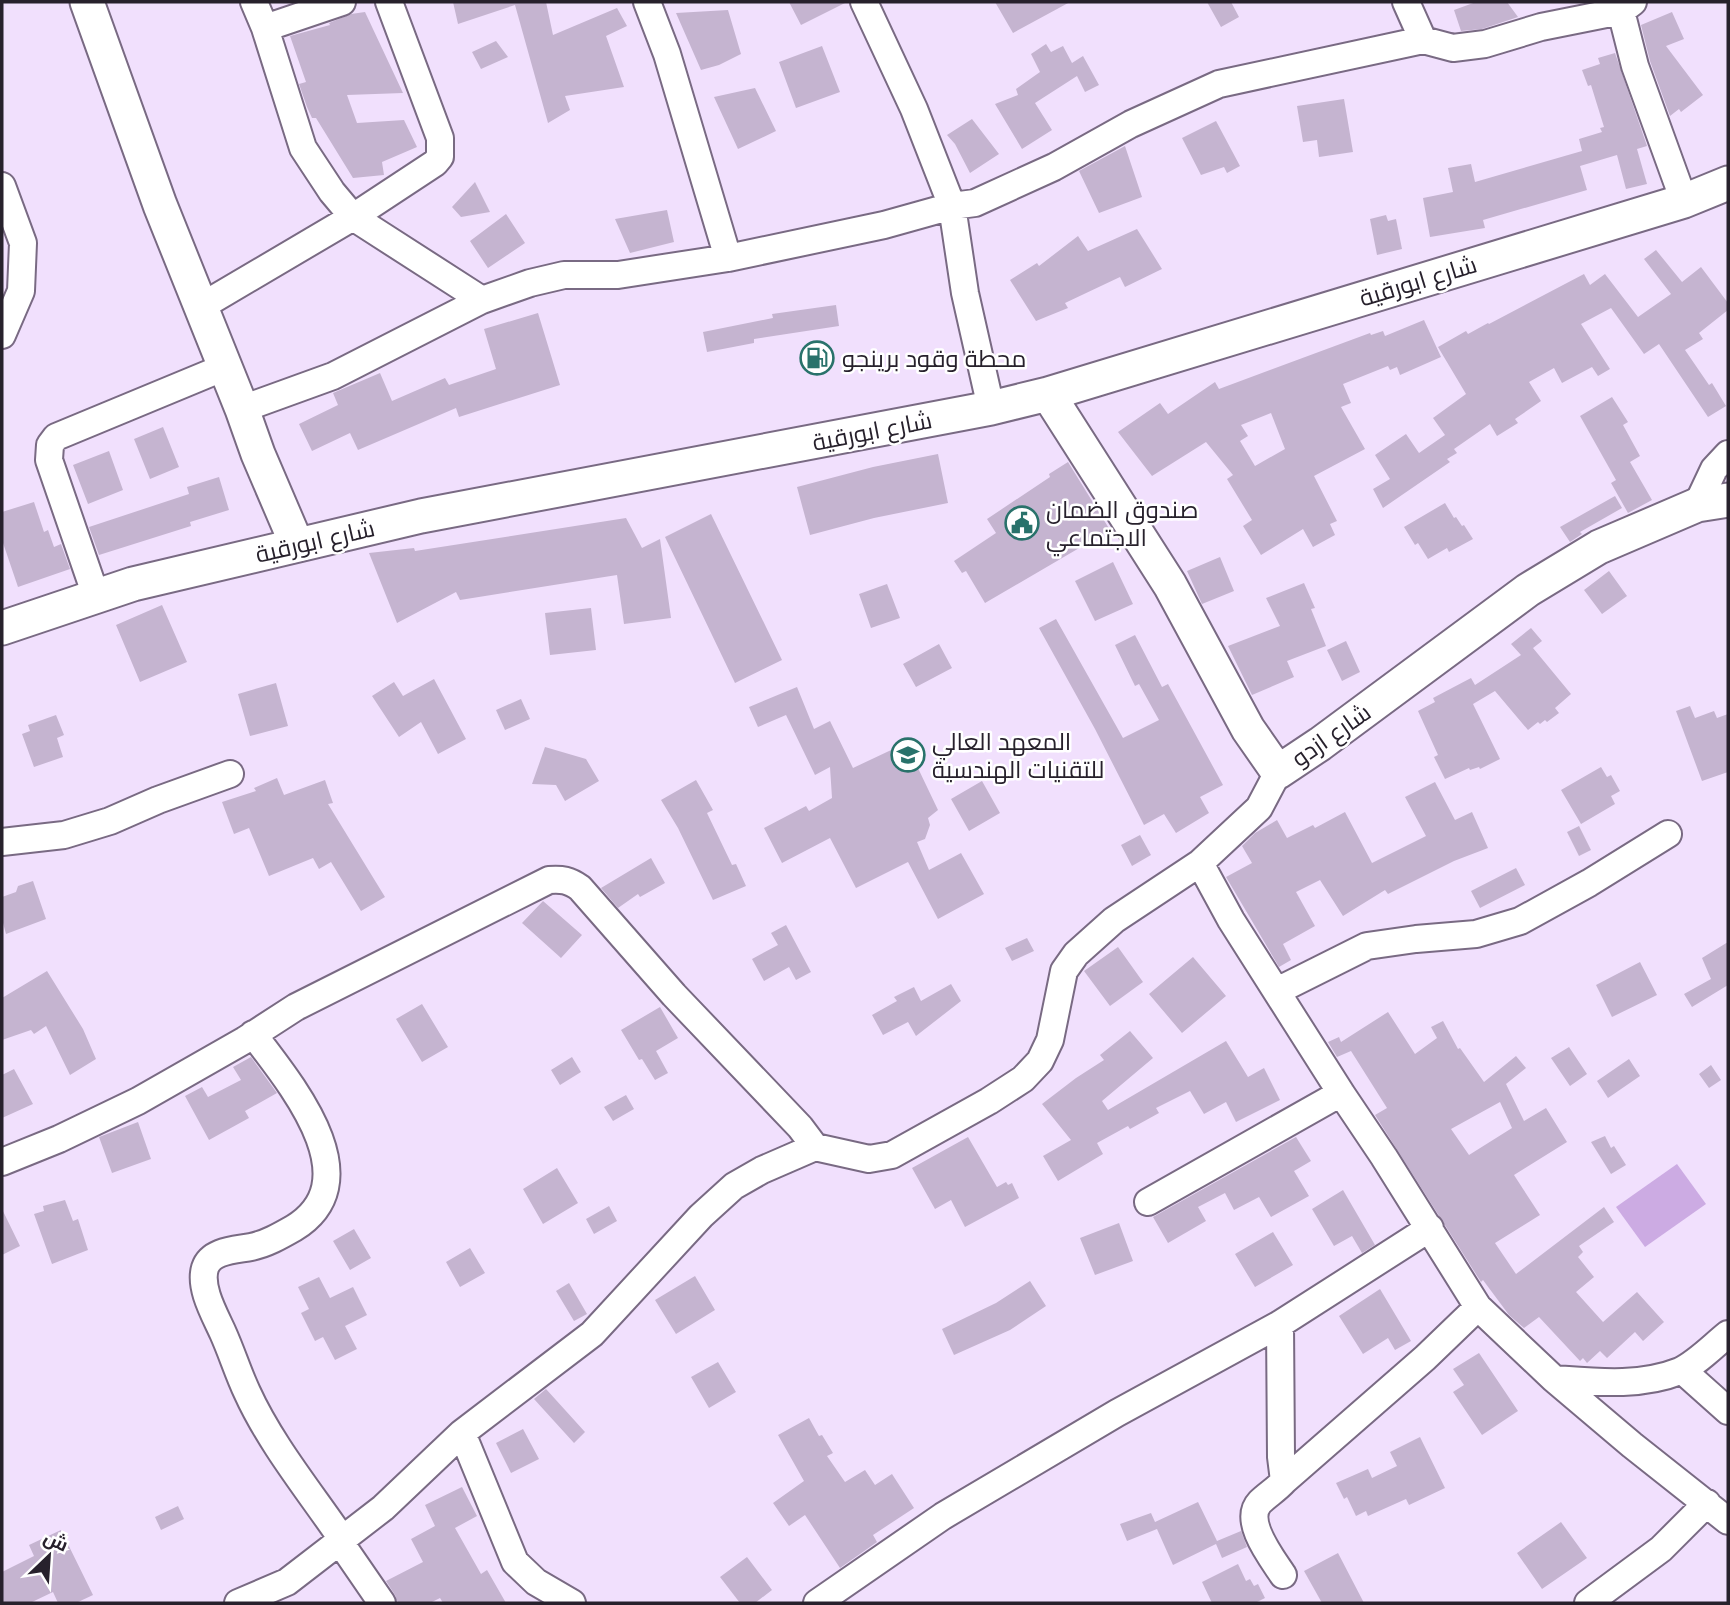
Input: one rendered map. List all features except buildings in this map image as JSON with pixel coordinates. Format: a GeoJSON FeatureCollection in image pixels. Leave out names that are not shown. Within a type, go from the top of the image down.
{"type":"FeatureCollection","features":[{"type":"Feature","properties":{"kind":"main road"},"geometry":{"type":"LineString","coordinates":[[87,2],[160,205],[258,454],[297,545]]}},
{"type":"Feature","properties":{"kind":"main road","name":"شارع ابورقية"},"geometry":{"type":"LineString","coordinates":[[2,628],[133,584],[421,516],[992,408],[1048,394],[1684,201],[1728,183]]}},
{"type":"Feature","properties":{"kind":"main road","name":"شارع ازدو"},"geometry":{"type":"LineString","coordinates":[[1048,394],[1170,585],[1248,729],[1278,772],[1528,590],[1599,547],[1713,503]]}},
{"type":"Feature","properties":{"kind":"street"},"geometry":{"type":"LineString","coordinates":[[254,2],[265,28],[303,148],[326,184],[353,216],[481,300]]}},
{"type":"Feature","properties":{"kind":"street"},"geometry":{"type":"LineString","coordinates":[[265,28],[342,2]]}},
{"type":"Feature","properties":{"kind":"street"},"geometry":{"type":"LineString","coordinates":[[202,306],[353,216],[435,163],[440,157],[440,138],[389,2]]}},
{"type":"Feature","properties":{"kind":"street"},"geometry":{"type":"LineString","coordinates":[[647,2],[667,54],[728,258]]}},
{"type":"Feature","properties":{"kind":"street"},"geometry":{"type":"LineString","coordinates":[[1406,2],[1423,40]]}},
{"type":"Feature","properties":{"kind":"street"},"geometry":{"type":"LineString","coordinates":[[874,6],[952,206],[965,293],[992,408]]}},
{"type":"Feature","properties":{"kind":"street"},"geometry":{"type":"LineString","coordinates":[[242,409],[333,376],[481,300],[530,283],[564,275],[618,275],[728,258],[975,203],[1054,167],[1131,124],[1219,84],[1423,40],[1453,48],[1485,44],[1627,6],[1635,66],[1684,201]]}},
{"type":"Feature","properties":{"kind":"street"},"geometry":{"type":"LineString","coordinates":[[2,186],[23,243],[21,291],[2,335]]}},
{"type":"Feature","properties":{"kind":"street"},"geometry":{"type":"LineString","coordinates":[[96,596],[49,460],[50,445],[56,437],[225,368]]}},
{"type":"Feature","properties":{"kind":"street"},"geometry":{"type":"LineString","coordinates":[[1713,503],[1714,469],[1728,454]]}},
{"type":"Feature","properties":{"kind":"street"},"geometry":{"type":"LineString","coordinates":[[238,1603],[287,1582],[383,1508],[462,1433],[592,1334],[701,1216],[734,1186],[762,1170],[815,1147],[869,1159],[892,1155],[1023,1079],[1040,1061],[1050,1040],[1064,971],[1076,954],[1114,920],[1200,863],[1259,807],[1278,772]]}},
{"type":"Feature","properties":{"kind":"street"},"geometry":{"type":"LineString","coordinates":[[2,842],[64,835],[110,821],[230,774]]}},
{"type":"Feature","properties":{"kind":"street"},"geometry":{"type":"LineString","coordinates":[[1277,991],[1367,946],[1476,934],[1520,920],[1589,883],[1668,834]]}},
{"type":"Feature","properties":{"kind":"street"},"geometry":{"type":"LineString","coordinates":[[1200,863],[1231,920],[1478,1307],[1555,1379],[1632,1445],[1728,1521]]}},
{"type":"Feature","properties":{"kind":"street"},"geometry":{"type":"LineString","coordinates":[[2,1162],[59,1139],[138,1101],[296,1007],[549,880],[561,879],[580,888],[674,995],[800,1126],[815,1147]]}},
{"type":"Feature","properties":{"kind":"street"},"geometry":{"type":"LineString","coordinates":[[253,1034],[308,1112],[328,1166],[327,1188],[321,1202],[307,1220],[254,1247],[226,1251],[211,1258],[205,1268],[204,1283],[247,1393],[269,1432],[382,1603]]}},
{"type":"Feature","properties":{"kind":"street"},"geometry":{"type":"LineString","coordinates":[[1148,1202],[1340,1093]]}},
{"type":"Feature","properties":{"kind":"street"},"geometry":{"type":"LineString","coordinates":[[817,1603],[955,1509],[1117,1413],[1280,1324],[1430,1228]]}},
{"type":"Feature","properties":{"kind":"street"},"geometry":{"type":"LineString","coordinates":[[1283,1576],[1255,1528],[1253,1513],[1260,1502],[1425,1358],[1478,1307]]}},
{"type":"Feature","properties":{"kind":"street"},"geometry":{"type":"LineString","coordinates":[[1280,1324],[1281,1457],[1284,1481]]}},
{"type":"Feature","properties":{"kind":"street"},"geometry":{"type":"LineString","coordinates":[[1555,1379],[1621,1383],[1655,1379],[1682,1370],[1728,1334]]}},
{"type":"Feature","properties":{"kind":"street"},"geometry":{"type":"LineString","coordinates":[[1682,1370],[1728,1411]]}},
{"type":"Feature","properties":{"kind":"street"},"geometry":{"type":"LineString","coordinates":[[462,1433],[515,1562],[536,1582],[572,1603]]}},
{"type":"Feature","properties":{"kind":"street"},"geometry":{"type":"LineString","coordinates":[[1588,1603],[1661,1549],[1707,1503]]}},
{"type":"Feature","properties":{"kind":"shaded area"},"geometry":{"type":"Polygon","coordinates":[[[1677,1164],[1706,1204],[1645,1247],[1616,1207],[1677,1164]]]}},
{"type":"Feature","properties":{"kind":"place","name":"محطة وقود برينجو"},"geometry":{"type":"Point","coordinates":[817,358]}},
{"type":"Feature","properties":{"kind":"place","name":"صندوق الضمان الاجتماعي"},"geometry":{"type":"Point","coordinates":[1022,523]}},
{"type":"Feature","properties":{"kind":"place","name":"المعهد العالي للتقنيات الهندسية"},"geometry":{"type":"Point","coordinates":[908,755]}}]}
